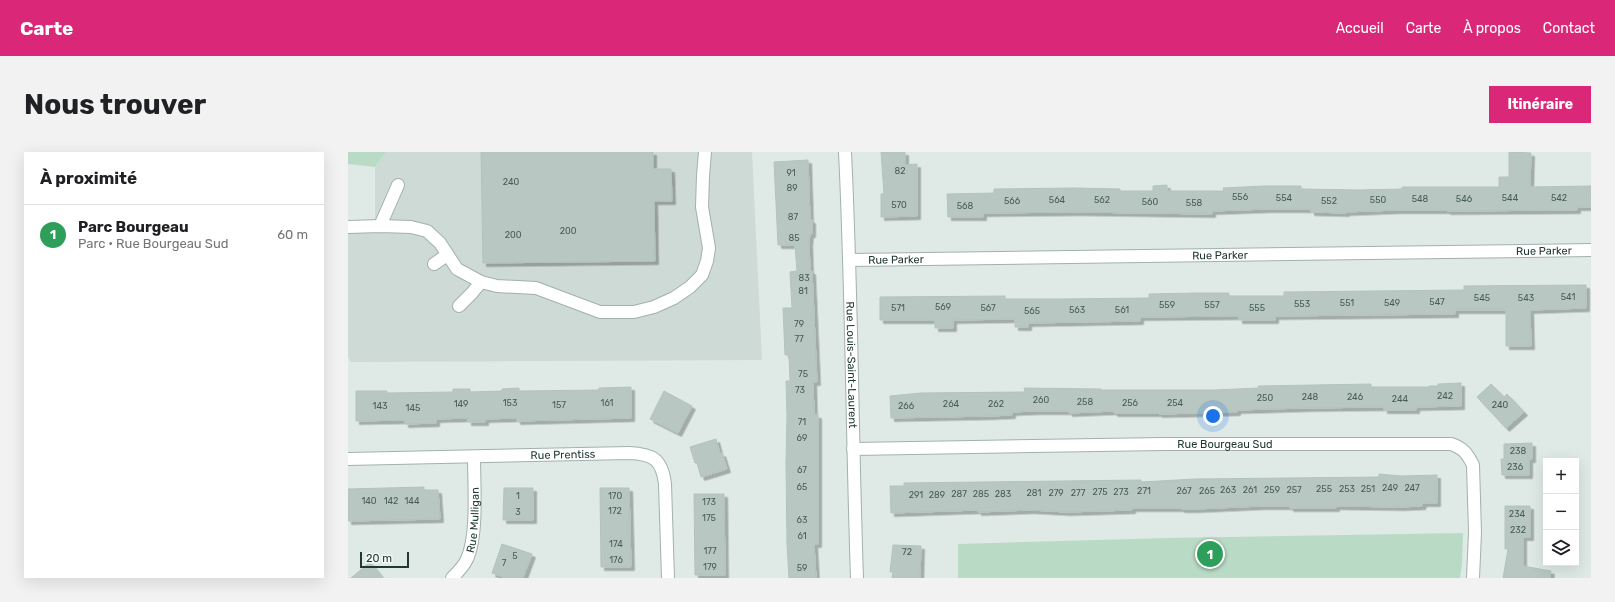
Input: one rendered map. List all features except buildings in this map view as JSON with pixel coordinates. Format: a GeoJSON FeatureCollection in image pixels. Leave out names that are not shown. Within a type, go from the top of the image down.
{"type":"FeatureCollection","features":[{"type":"Feature","properties":{"kind":"street"},"geometry":{"type":"LineString","coordinates":[[348,227],[411,227],[427,231],[440,243],[457,269],[481,282],[497,286],[536,288],[600,312],[634,312],[654,307],[674,298],[702,275],[707,261],[709,248],[702,207],[705,152]]}},
{"type":"Feature","properties":{"kind":"street","name":"Rue Louis-Saint-Laurent"},"geometry":{"type":"LineString","coordinates":[[845,152],[850,260],[857,578]]}},
{"type":"Feature","properties":{"kind":"street"},"geometry":{"type":"LineString","coordinates":[[380,226],[398,185]]}},
{"type":"Feature","properties":{"kind":"street","name":"Rue Parker"},"geometry":{"type":"LineString","coordinates":[[850,260],[1591,250]]}},
{"type":"Feature","properties":{"kind":"street"},"geometry":{"type":"LineString","coordinates":[[434,264],[447,255]]}},
{"type":"Feature","properties":{"kind":"street"},"geometry":{"type":"LineString","coordinates":[[459,306],[481,282]]}},
{"type":"Feature","properties":{"kind":"street","name":"Rue Bourgeau Sud"},"geometry":{"type":"LineString","coordinates":[[853,448],[1163,444],[1451,444],[1462,448],[1473,464],[1475,533],[1473,578]]}},
{"type":"Feature","properties":{"kind":"street","name":"Rue Prentiss"},"geometry":{"type":"LineString","coordinates":[[348,459],[630,453],[651,456],[659,462],[664,472],[666,484],[668,578]]}},
{"type":"Feature","properties":{"kind":"street","name":"Rue Mulligan"},"geometry":{"type":"LineString","coordinates":[[452,578],[467,559],[472,545],[474,528],[474,457]]}},
{"type":"Feature","properties":{"kind":"shaded area"},"geometry":{"type":"Polygon","coordinates":[[[386,152],[752,152],[762,360],[351,362],[348,357],[348,227],[375,227],[375,167],[386,152]]]}},
{"type":"Feature","properties":{"kind":"green space"},"geometry":{"type":"Polygon","coordinates":[[[348,152],[386,152],[375,167],[348,164],[348,152]]]}},
{"type":"Feature","properties":{"kind":"green space"},"geometry":{"type":"Polygon","coordinates":[[[1463,533],[1460,578],[958,578],[958,544],[1168,538],[1463,533]]]}},
{"type":"Feature","properties":{"kind":"place","name":"Parc Bourgeau"},"geometry":{"type":"Point","coordinates":[1210,554]}}]}
